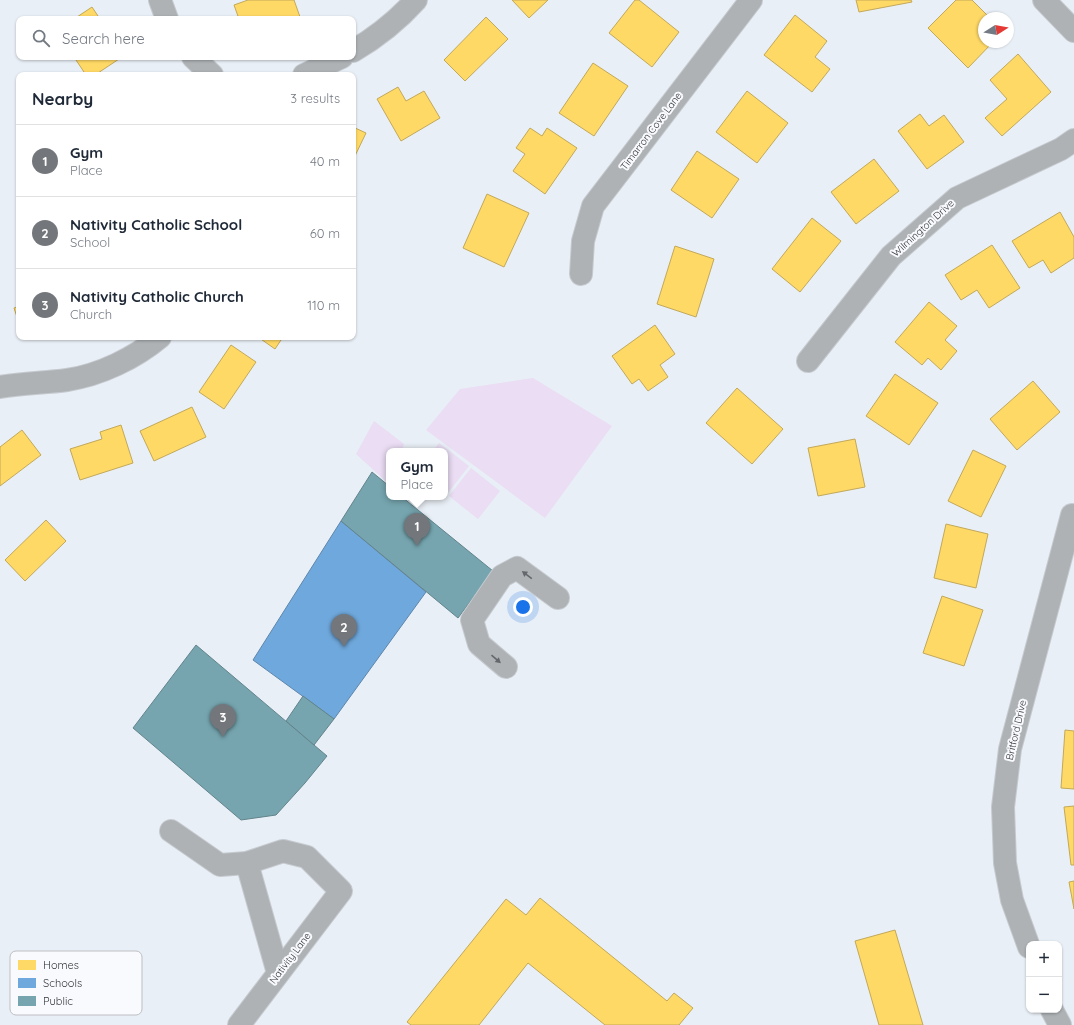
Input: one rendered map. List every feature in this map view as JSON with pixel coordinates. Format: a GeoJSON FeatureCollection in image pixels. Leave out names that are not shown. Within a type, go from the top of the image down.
{"type":"FeatureCollection","features":[{"type":"Feature","properties":{"kind":"street"},"geometry":{"type":"LineString","coordinates":[[160,0],[166,16]]}},
{"type":"Feature","properties":{"kind":"street"},"geometry":{"type":"LineString","coordinates":[[356,49],[372,39],[401,16],[416,0]]}},
{"type":"Feature","properties":{"kind":"street","name":"Timarron Cove Lane"},"geometry":{"type":"LineString","coordinates":[[580,274],[583,241],[593,206],[750,0]]}},
{"type":"Feature","properties":{"kind":"street"},"geometry":{"type":"LineString","coordinates":[[1044,0],[1074,31]]}},
{"type":"Feature","properties":{"kind":"street"},"geometry":{"type":"LineString","coordinates":[[196,60],[209,72]]}},
{"type":"Feature","properties":{"kind":"street"},"geometry":{"type":"LineString","coordinates":[[310,72],[336,60]]}},
{"type":"Feature","properties":{"kind":"street","name":"Wilmington Drive"},"geometry":{"type":"LineString","coordinates":[[808,361],[891,256],[957,198],[1061,149],[1074,140]]}},
{"type":"Feature","properties":{"kind":"street"},"geometry":{"type":"LineString","coordinates":[[0,387],[68,380],[95,372],[113,366],[136,354],[156,340]]}},
{"type":"Feature","properties":{"kind":"street","name":"Britford Drive"},"geometry":{"type":"LineString","coordinates":[[1027,941],[1012,900],[1005,863],[1003,807],[1010,749],[1072,515]]}},
{"type":"Feature","properties":{"kind":"street"},"geometry":{"type":"LineString","coordinates":[[506,667],[479,644],[472,620],[502,576],[517,568],[558,598]]}},
{"type":"Feature","properties":{"kind":"street"},"geometry":{"type":"LineString","coordinates":[[171,832],[220,865],[247,863],[278,973]]}},
{"type":"Feature","properties":{"kind":"street","name":"Nativity Lane"},"geometry":{"type":"LineString","coordinates":[[239,1025],[341,891],[308,856],[283,850],[247,863]]}},
{"type":"Feature","properties":{"kind":"shaded area"},"geometry":{"type":"Polygon","coordinates":[[[533,378],[612,426],[545,518],[426,430],[460,389],[533,378]]]}},
{"type":"Feature","properties":{"kind":"shaded area"},"geometry":{"type":"Polygon","coordinates":[[[374,421],[404,444],[403,448],[386,448],[386,481],[356,454],[374,421]]]}},
{"type":"Feature","properties":{"kind":"shaded area"},"geometry":{"type":"Polygon","coordinates":[[[439,443],[446,448],[435,448],[439,443]]]}},
{"type":"Feature","properties":{"kind":"shaded area"},"geometry":{"type":"Polygon","coordinates":[[[448,450],[469,466],[448,493],[448,450]]]}},
{"type":"Feature","properties":{"kind":"shaded area"},"geometry":{"type":"Polygon","coordinates":[[[471,468],[500,491],[478,519],[449,496],[471,468]]]}},
{"type":"Feature","properties":{"kind":"building: Homes"},"geometry":{"type":"Polygon","coordinates":[[[248,0],[294,0],[300,16],[238,16],[234,5],[248,0]]]}},
{"type":"Feature","properties":{"kind":"building: Homes"},"geometry":{"type":"Polygon","coordinates":[[[512,0],[548,0],[529,18],[512,0]]]}},
{"type":"Feature","properties":{"kind":"building: Homes"},"geometry":{"type":"Polygon","coordinates":[[[635,0],[639,0],[679,32],[652,67],[609,33],[635,0]]]}},
{"type":"Feature","properties":{"kind":"building: Homes"},"geometry":{"type":"Polygon","coordinates":[[[856,0],[911,0],[912,2],[859,12],[856,0]]]}},
{"type":"Feature","properties":{"kind":"building: Homes"},"geometry":{"type":"Polygon","coordinates":[[[956,0],[972,0],[984,12],[978,12],[978,48],[987,48],[968,68],[928,28],[956,0]]]}},
{"type":"Feature","properties":{"kind":"building: Homes"},"geometry":{"type":"Polygon","coordinates":[[[92,7],[98,16],[78,16],[92,7]]]}},
{"type":"Feature","properties":{"kind":"building: Homes"},"geometry":{"type":"Polygon","coordinates":[[[795,15],[827,41],[815,57],[830,69],[812,92],[764,55],[795,15]]]}},
{"type":"Feature","properties":{"kind":"building: Homes"},"geometry":{"type":"Polygon","coordinates":[[[486,17],[508,39],[465,81],[444,60],[486,17]]]}},
{"type":"Feature","properties":{"kind":"building: Homes"},"geometry":{"type":"Polygon","coordinates":[[[1018,54],[1051,92],[1002,136],[985,118],[1007,99],[990,80],[1018,54]]]}},
{"type":"Feature","properties":{"kind":"building: Homes"},"geometry":{"type":"Polygon","coordinates":[[[76,60],[118,60],[100,72],[84,72],[76,60]]]}},
{"type":"Feature","properties":{"kind":"building: Homes"},"geometry":{"type":"Polygon","coordinates":[[[593,63],[628,86],[594,136],[559,113],[593,63]]]}},
{"type":"Feature","properties":{"kind":"building: Homes"},"geometry":{"type":"Polygon","coordinates":[[[398,87],[406,101],[424,91],[440,118],[401,141],[377,99],[398,87]]]}},
{"type":"Feature","properties":{"kind":"building: Homes"},"geometry":{"type":"Polygon","coordinates":[[[747,91],[788,123],[757,163],[716,132],[747,91]]]}},
{"type":"Feature","properties":{"kind":"building: Homes"},"geometry":{"type":"Polygon","coordinates":[[[920,114],[929,126],[944,115],[964,142],[927,169],[898,131],[920,114]]]}},
{"type":"Feature","properties":{"kind":"building: Homes"},"geometry":{"type":"Polygon","coordinates":[[[356,128],[366,133],[356,154],[356,128]]]}},
{"type":"Feature","properties":{"kind":"building: Homes"},"geometry":{"type":"Polygon","coordinates":[[[530,128],[542,136],[547,128],[577,148],[545,194],[513,171],[525,154],[516,148],[530,128]]]}},
{"type":"Feature","properties":{"kind":"building: Homes"},"geometry":{"type":"Polygon","coordinates":[[[697,151],[739,179],[712,218],[671,190],[697,151]]]}},
{"type":"Feature","properties":{"kind":"building: Homes"},"geometry":{"type":"Polygon","coordinates":[[[874,159],[899,191],[856,224],[831,192],[874,159]]]}},
{"type":"Feature","properties":{"kind":"building: Homes"},"geometry":{"type":"Polygon","coordinates":[[[487,194],[529,213],[504,267],[463,248],[487,194]]]}},
{"type":"Feature","properties":{"kind":"building: Homes"},"geometry":{"type":"Polygon","coordinates":[[[1060,212],[1074,237],[1074,258],[1051,273],[1043,260],[1029,268],[1012,241],[1060,212]]]}},
{"type":"Feature","properties":{"kind":"building: Homes"},"geometry":{"type":"Polygon","coordinates":[[[812,218],[841,241],[800,292],[772,269],[812,218]]]}},
{"type":"Feature","properties":{"kind":"building: Homes"},"geometry":{"type":"Polygon","coordinates":[[[992,245],[1020,288],[989,308],[977,290],[961,300],[945,275],[992,245]]]}},
{"type":"Feature","properties":{"kind":"building: Homes"},"geometry":{"type":"Polygon","coordinates":[[[675,246],[714,259],[696,317],[657,304],[675,246]]]}},
{"type":"Feature","properties":{"kind":"building: Homes"},"geometry":{"type":"Polygon","coordinates":[[[929,302],[957,326],[945,340],[957,351],[941,370],[928,358],[922,365],[895,342],[929,302]]]}},
{"type":"Feature","properties":{"kind":"building: Homes"},"geometry":{"type":"Polygon","coordinates":[[[655,325],[675,354],[660,365],[668,377],[648,391],[639,379],[632,384],[612,356],[655,325]]]}},
{"type":"Feature","properties":{"kind":"building: Homes"},"geometry":{"type":"Polygon","coordinates":[[[262,340],[281,340],[275,349],[262,340]]]}},
{"type":"Feature","properties":{"kind":"building: Homes"},"geometry":{"type":"Polygon","coordinates":[[[231,345],[256,362],[224,409],[199,392],[231,345]]]}},
{"type":"Feature","properties":{"kind":"building: Homes"},"geometry":{"type":"Polygon","coordinates":[[[895,374],[938,403],[909,445],[866,416],[895,374]]]}},
{"type":"Feature","properties":{"kind":"building: Homes"},"geometry":{"type":"Polygon","coordinates":[[[1033,381],[1060,412],[1017,450],[990,419],[1033,381]]]}},
{"type":"Feature","properties":{"kind":"building: Homes"},"geometry":{"type":"Polygon","coordinates":[[[737,388],[783,429],[752,464],[706,423],[737,388]]]}},
{"type":"Feature","properties":{"kind":"building: Homes"},"geometry":{"type":"Polygon","coordinates":[[[192,407],[206,437],[154,461],[140,431],[192,407]]]}},
{"type":"Feature","properties":{"kind":"building: Homes"},"geometry":{"type":"Polygon","coordinates":[[[121,425],[133,463],[80,480],[70,449],[102,439],[100,432],[121,425]]]}},
{"type":"Feature","properties":{"kind":"building: Homes"},"geometry":{"type":"Polygon","coordinates":[[[22,430],[41,455],[0,486],[0,447],[22,430]]]}},
{"type":"Feature","properties":{"kind":"building: Homes"},"geometry":{"type":"Polygon","coordinates":[[[855,439],[865,487],[818,496],[808,448],[855,439]]]}},
{"type":"Feature","properties":{"kind":"building: Homes"},"geometry":{"type":"Polygon","coordinates":[[[973,450],[1006,466],[981,517],[948,501],[973,450]]]}},
{"type":"Feature","properties":{"kind":"building: Homes"},"geometry":{"type":"Polygon","coordinates":[[[46,520],[66,541],[25,581],[5,560],[46,520]]]}},
{"type":"Feature","properties":{"kind":"building: Homes"},"geometry":{"type":"Polygon","coordinates":[[[946,524],[988,534],[976,588],[934,578],[946,524]]]}},
{"type":"Feature","properties":{"kind":"building: Homes"},"geometry":{"type":"Polygon","coordinates":[[[942,596],[983,610],[964,666],[923,653],[942,596]]]}},
{"type":"Feature","properties":{"kind":"building: Homes"},"geometry":{"type":"Polygon","coordinates":[[[1065,730],[1074,731],[1074,789],[1061,788],[1065,730]]]}},
{"type":"Feature","properties":{"kind":"building: Homes"},"geometry":{"type":"Polygon","coordinates":[[[1074,806],[1074,865],[1071,865],[1064,807],[1074,806]]]}},
{"type":"Feature","properties":{"kind":"building: Homes"},"geometry":{"type":"Polygon","coordinates":[[[1074,881],[1074,909],[1069,882],[1074,881]]]}},
{"type":"Feature","properties":{"kind":"building: Homes"},"geometry":{"type":"Polygon","coordinates":[[[540,898],[667,1001],[674,993],[693,1008],[679,1025],[605,1025],[528,963],[479,1025],[411,1025],[407,1022],[506,899],[526,915],[540,898]]]}},
{"type":"Feature","properties":{"kind":"building: Homes"},"geometry":{"type":"Polygon","coordinates":[[[895,930],[923,1025],[879,1025],[855,941],[895,930]]]}},
{"type":"Feature","properties":{"kind":"building: Schools"},"geometry":{"type":"Polygon","coordinates":[[[341,521],[426,592],[334,719],[253,660],[341,521]]]}},
{"type":"Feature","properties":{"kind":"building: Public"},"geometry":{"type":"Polygon","coordinates":[[[372,472],[386,484],[386,500],[406,500],[493,571],[458,618],[341,521],[372,472]]]}},
{"type":"Feature","properties":{"kind":"building: Public"},"geometry":{"type":"Polygon","coordinates":[[[196,645],[327,756],[276,815],[241,820],[133,728],[196,645]]]}},
{"type":"Feature","properties":{"kind":"building: Public"},"geometry":{"type":"Polygon","coordinates":[[[303,696],[334,719],[314,745],[286,721],[303,696]]]}},
{"type":"Feature","properties":{"kind":"place","name":"Gym"},"geometry":{"type":"Point","coordinates":[417,546]}},
{"type":"Feature","properties":{"kind":"place","name":"Nativity Catholic School"},"geometry":{"type":"Point","coordinates":[344,647]}},
{"type":"Feature","properties":{"kind":"place","name":"Nativity Catholic Church"},"geometry":{"type":"Point","coordinates":[223,737]}}]}
